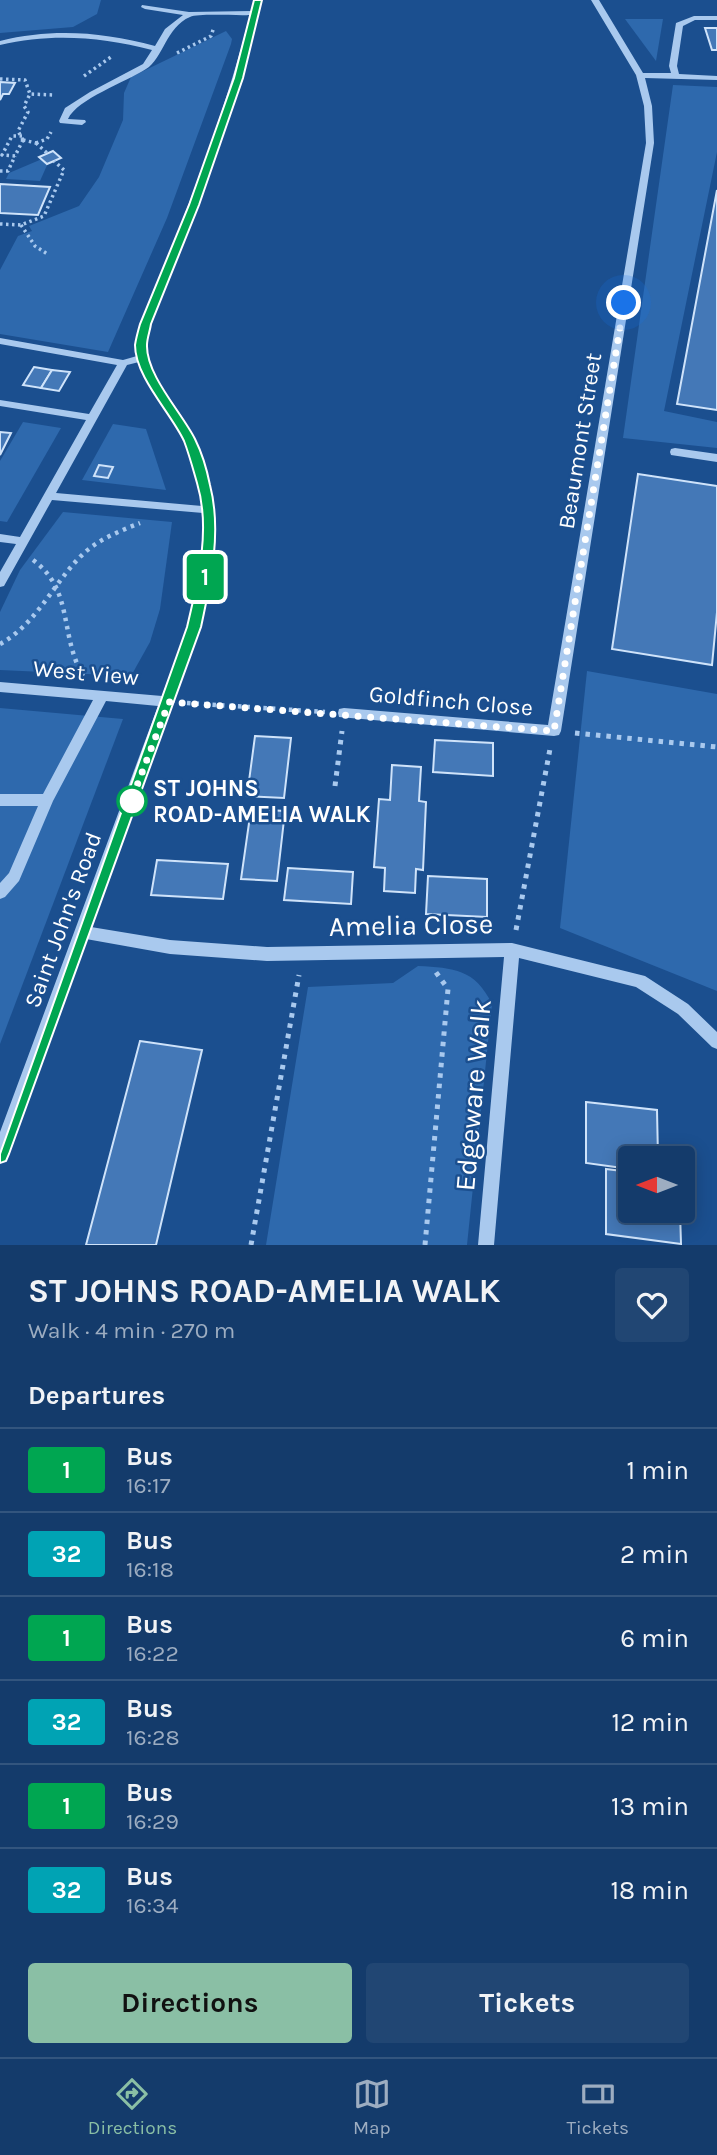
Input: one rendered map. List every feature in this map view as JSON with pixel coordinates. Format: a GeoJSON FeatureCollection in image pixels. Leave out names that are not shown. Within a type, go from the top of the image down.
{"type":"FeatureCollection","features":[{"type":"Feature","properties":{"kind":"street"},"geometry":{"type":"LineString","coordinates":[[0,341],[123,363],[143,358],[141,344],[146,324],[194,205],[239,78],[258,0]]}},
{"type":"Feature","properties":{"kind":"street","name":"Beaumont Street"},"geometry":{"type":"LineString","coordinates":[[554,731],[650,143],[648,106],[640,75],[595,0]]}},
{"type":"Feature","properties":{"kind":"street"},"geometry":{"type":"LineString","coordinates":[[145,7],[188,14],[256,13]]}},
{"type":"Feature","properties":{"kind":"street"},"geometry":{"type":"LineString","coordinates":[[82,122],[63,121],[68,110],[93,93],[146,66],[168,31],[188,14]]}},
{"type":"Feature","properties":{"kind":"street"},"geometry":{"type":"LineString","coordinates":[[676,76],[673,66],[679,25],[694,18],[717,18]]}},
{"type":"Feature","properties":{"kind":"street"},"geometry":{"type":"LineString","coordinates":[[0,43],[30,36],[65,34],[112,36],[158,49]]}},
{"type":"Feature","properties":{"kind":"street"},"geometry":{"type":"LineString","coordinates":[[640,75],[717,78]]}},
{"type":"Feature","properties":{"kind":"street","name":"Saint John's Road"},"geometry":{"type":"LineString","coordinates":[[0,1154],[169,702],[194,627],[207,568],[208,510],[204,486],[189,440],[143,358]]}},
{"type":"Feature","properties":{"kind":"street"},"geometry":{"type":"LineString","coordinates":[[0,583],[123,363]]}},
{"type":"Feature","properties":{"kind":"street"},"geometry":{"type":"LineString","coordinates":[[0,403],[92,418]]}},
{"type":"Feature","properties":{"kind":"street"},"geometry":{"type":"LineString","coordinates":[[676,452],[717,458]]}},
{"type":"Feature","properties":{"kind":"street"},"geometry":{"type":"LineString","coordinates":[[49,496],[208,510]]}},
{"type":"Feature","properties":{"kind":"street"},"geometry":{"type":"LineString","coordinates":[[0,538],[21,546]]}},
{"type":"Feature","properties":{"kind":"street","name":"West View"},"geometry":{"type":"LineString","coordinates":[[0,687],[169,702]]}},
{"type":"Feature","properties":{"kind":"street"},"geometry":{"type":"LineString","coordinates":[[0,893],[14,877],[47,800],[98,695]]}},
{"type":"Feature","properties":{"kind":"street","name":"Goldfinch Close"},"geometry":{"type":"LineString","coordinates":[[344,713],[554,731]]}},
{"type":"Feature","properties":{"kind":"street"},"geometry":{"type":"LineString","coordinates":[[0,800],[47,800]]}},
{"type":"Feature","properties":{"kind":"street","name":"Amelia Close"},"geometry":{"type":"LineString","coordinates":[[83,932],[170,947],[267,954],[512,950],[640,981],[683,1010],[717,1042]]}},
{"type":"Feature","properties":{"kind":"street","name":"Edgeware Walk"},"geometry":{"type":"LineString","coordinates":[[486,1245],[512,950]]}},
{"type":"Feature","properties":{"kind":"path"},"geometry":{"type":"LineString","coordinates":[[0,79],[25,80],[30,94],[24,106],[28,112],[18,131],[23,138]]}},
{"type":"Feature","properties":{"kind":"path"},"geometry":{"type":"LineString","coordinates":[[30,94],[55,95]]}},
{"type":"Feature","properties":{"kind":"path"},"geometry":{"type":"LineString","coordinates":[[15,156],[2,155],[12,136],[36,143],[48,153]]}},
{"type":"Feature","properties":{"kind":"path"},"geometry":{"type":"LineString","coordinates":[[0,171],[8,171],[23,138]]}},
{"type":"Feature","properties":{"kind":"path"},"geometry":{"type":"LineString","coordinates":[[0,223],[21,225],[44,216],[64,170],[54,161]]}},
{"type":"Feature","properties":{"kind":"path"},"geometry":{"type":"LineString","coordinates":[[21,225],[34,246],[48,255]]}},
{"type":"Feature","properties":{"kind":"path"},"geometry":{"type":"LineString","coordinates":[[0,644],[27,626],[83,554],[97,543],[147,520],[167,507]]}},
{"type":"Feature","properties":{"kind":"path"},"geometry":{"type":"LineString","coordinates":[[21,546],[48,571],[58,586],[73,658],[98,695]]}},
{"type":"Feature","properties":{"kind":"path","name":"Goldfinch Close"},"geometry":{"type":"LineString","coordinates":[[169,702],[344,713],[335,786]]}},
{"type":"Feature","properties":{"kind":"path"},"geometry":{"type":"LineString","coordinates":[[512,950],[554,731],[717,747]]}},
{"type":"Feature","properties":{"kind":"path"},"geometry":{"type":"LineString","coordinates":[[422,951],[448,989],[425,1245]]}},
{"type":"Feature","properties":{"kind":"path"},"geometry":{"type":"LineString","coordinates":[[251,1245],[302,953]]}},
{"type":"Feature","properties":{"kind":"shaded area"},"geometry":{"type":"Polygon","coordinates":[[[0,0],[101,0],[97,14],[73,27],[0,33],[0,0]]]}},
{"type":"Feature","properties":{"kind":"shaded area"},"geometry":{"type":"Polygon","coordinates":[[[625,19],[663,19],[656,61],[625,19]]]}},
{"type":"Feature","properties":{"kind":"shaded area"},"geometry":{"type":"Polygon","coordinates":[[[226,31],[232,39],[231,44],[167,218],[108,352],[0,334],[0,270],[18,236],[32,231],[29,226],[79,206],[99,177],[123,120],[124,93],[131,77],[226,31]]]}},
{"type":"Feature","properties":{"kind":"shaded area"},"geometry":{"type":"Polygon","coordinates":[[[673,85],[717,87],[717,152],[664,411],[717,422],[717,448],[623,438],[673,85]]]}},
{"type":"Feature","properties":{"kind":"shaded area"},"geometry":{"type":"Polygon","coordinates":[[[42,159],[48,163],[40,181],[6,179],[9,173],[42,159]]]}},
{"type":"Feature","properties":{"kind":"shaded area"},"geometry":{"type":"Polygon","coordinates":[[[23,422],[61,428],[7,522],[0,521],[0,461],[23,422]]]}},
{"type":"Feature","properties":{"kind":"shaded area"},"geometry":{"type":"Polygon","coordinates":[[[113,424],[146,429],[166,490],[82,480],[113,424]]]}},
{"type":"Feature","properties":{"kind":"shaded area"},"geometry":{"type":"Polygon","coordinates":[[[63,512],[172,522],[160,609],[150,642],[131,676],[0,670],[0,612],[20,570],[63,512]]]}},
{"type":"Feature","properties":{"kind":"shaded area"},"geometry":{"type":"Polygon","coordinates":[[[587,671],[717,694],[717,991],[560,928],[587,671]]]}},
{"type":"Feature","properties":{"kind":"shaded area"},"geometry":{"type":"Polygon","coordinates":[[[0,708],[123,719],[0,1044],[0,708]]]}},
{"type":"Feature","properties":{"kind":"shaded area"},"geometry":{"type":"Polygon","coordinates":[[[418,966],[453,970],[471,977],[492,1004],[467,1245],[266,1245],[308,987],[393,983],[418,966]]]}},
{"type":"Feature","properties":{"kind":"building"},"geometry":{"type":"Polygon","coordinates":[[[705,28],[717,28],[717,50],[712,50],[705,28]]]}},
{"type":"Feature","properties":{"kind":"building"},"geometry":{"type":"Polygon","coordinates":[[[0,82],[15,83],[9,94],[3,94],[0,100],[0,82]]]}},
{"type":"Feature","properties":{"kind":"building"},"geometry":{"type":"Polygon","coordinates":[[[53,151],[61,158],[47,164],[39,157],[53,151]]]}},
{"type":"Feature","properties":{"kind":"building"},"geometry":{"type":"Polygon","coordinates":[[[0,184],[50,187],[38,215],[0,213],[0,184]]]}},
{"type":"Feature","properties":{"kind":"building"},"geometry":{"type":"Polygon","coordinates":[[[717,190],[717,410],[677,404],[717,190]]]}},
{"type":"Feature","properties":{"kind":"building"},"geometry":{"type":"Polygon","coordinates":[[[34,367],[52,370],[41,388],[23,385],[34,367]]]}},
{"type":"Feature","properties":{"kind":"building"},"geometry":{"type":"Polygon","coordinates":[[[52,370],[70,372],[59,391],[41,388],[52,370]]]}},
{"type":"Feature","properties":{"kind":"building"},"geometry":{"type":"Polygon","coordinates":[[[0,432],[11,433],[0,455],[0,432]]]}},
{"type":"Feature","properties":{"kind":"building"},"geometry":{"type":"Polygon","coordinates":[[[99,465],[113,467],[108,478],[94,476],[99,465]]]}},
{"type":"Feature","properties":{"kind":"building"},"geometry":{"type":"Polygon","coordinates":[[[638,474],[717,486],[717,612],[712,665],[612,649],[638,474]]]}},
{"type":"Feature","properties":{"kind":"building"},"geometry":{"type":"Polygon","coordinates":[[[255,736],[291,738],[284,798],[247,796],[255,736]]]}},
{"type":"Feature","properties":{"kind":"building"},"geometry":{"type":"Polygon","coordinates":[[[435,740],[493,743],[493,776],[433,772],[435,740]]]}},
{"type":"Feature","properties":{"kind":"building"},"geometry":{"type":"Polygon","coordinates":[[[392,765],[421,767],[419,801],[426,802],[423,870],[416,869],[415,893],[384,891],[385,868],[374,867],[379,799],[390,800],[392,765]]]}},
{"type":"Feature","properties":{"kind":"building"},"geometry":{"type":"Polygon","coordinates":[[[251,809],[285,811],[277,881],[241,879],[251,809]]]}},
{"type":"Feature","properties":{"kind":"building"},"geometry":{"type":"Polygon","coordinates":[[[157,860],[228,864],[223,899],[151,895],[157,860]]]}},
{"type":"Feature","properties":{"kind":"building"},"geometry":{"type":"Polygon","coordinates":[[[288,868],[353,872],[351,904],[284,900],[288,868]]]}},
{"type":"Feature","properties":{"kind":"building"},"geometry":{"type":"Polygon","coordinates":[[[428,876],[487,879],[487,917],[426,914],[428,876]]]}},
{"type":"Feature","properties":{"kind":"building"},"geometry":{"type":"Polygon","coordinates":[[[140,1041],[202,1050],[156,1245],[86,1245],[140,1041]]]}},
{"type":"Feature","properties":{"kind":"building"},"geometry":{"type":"Polygon","coordinates":[[[586,1102],[657,1110],[658,1146],[618,1146],[618,1167],[586,1163],[586,1102]]]}},
{"type":"Feature","properties":{"kind":"building"},"geometry":{"type":"Polygon","coordinates":[[[606,1169],[618,1170],[618,1223],[680,1223],[681,1244],[606,1234],[606,1169]]]}},
{"type":"Feature","properties":{"kind":"bus line","name":"1"},"geometry":{"type":"LineString","coordinates":[[0,1154],[169,702],[194,627],[207,568],[208,510],[204,486],[189,440],[157,387],[143,358],[141,344],[146,324],[194,205],[239,78],[258,0]]}},
{"type":"Feature","properties":{"kind":"place","name":"ST JOHNS ROAD-AMELIA WALK"},"geometry":{"type":"Point","coordinates":[132,801]}},
{"type":"Feature","properties":{"kind":"route"},"geometry":{"type":"LineString","coordinates":[[132,801],[130,804],[169,702],[344,713],[554,731],[624,303]]}}]}
